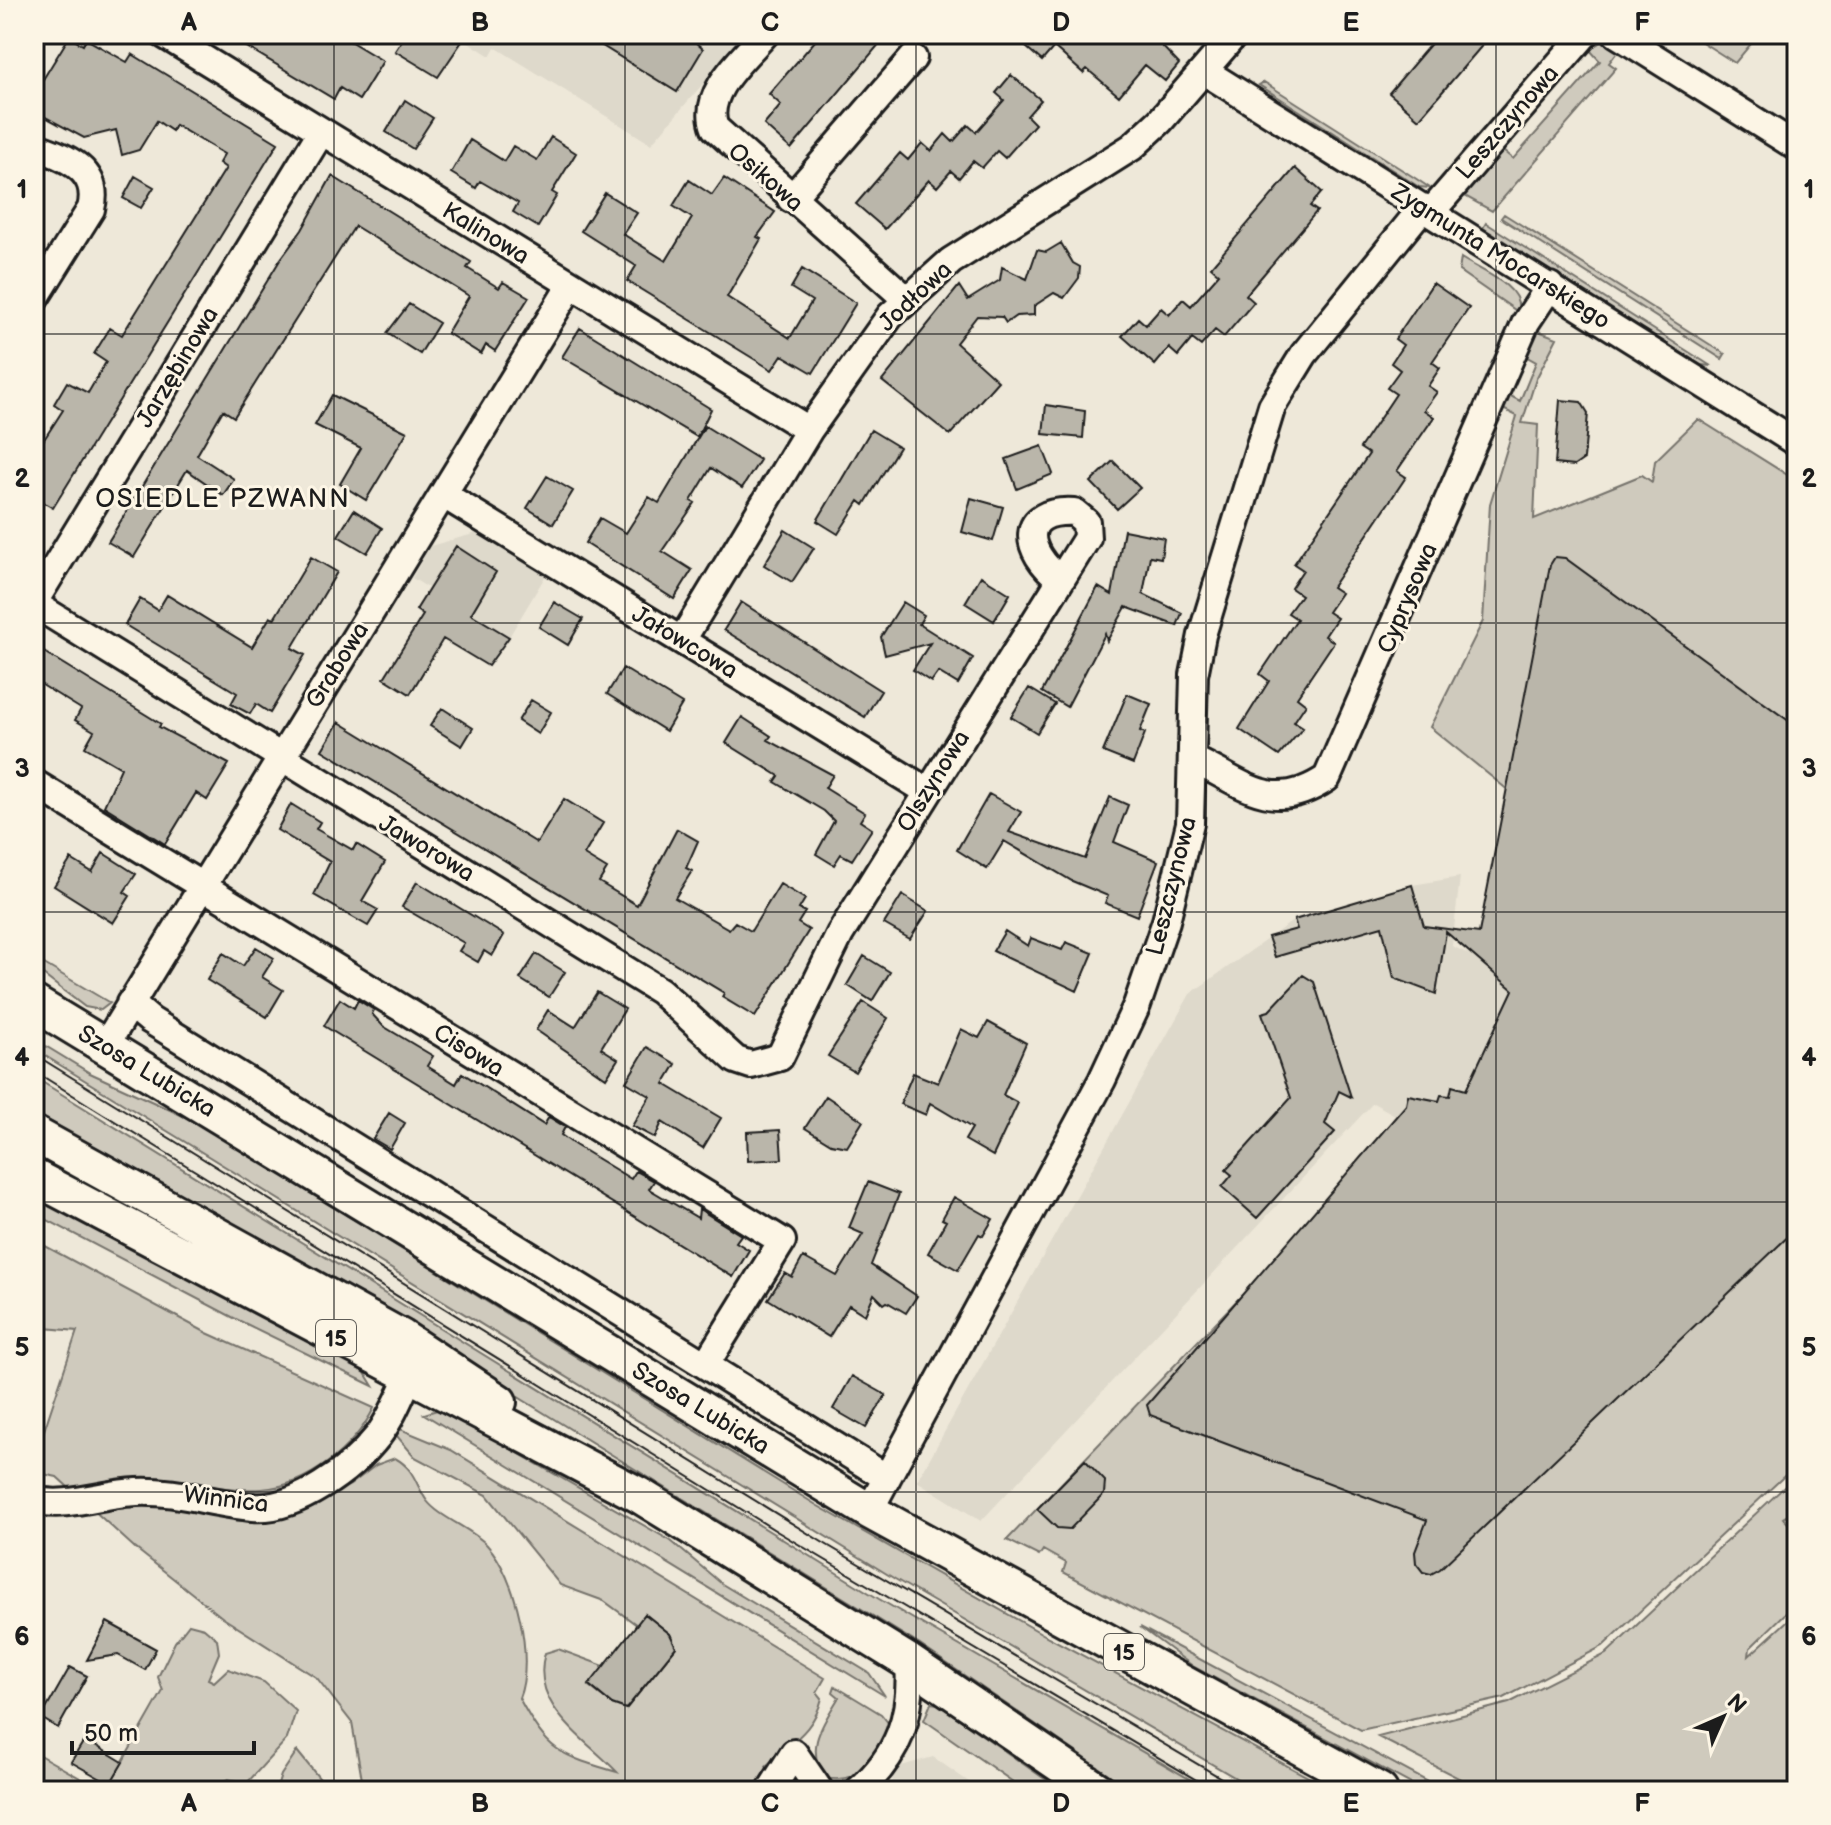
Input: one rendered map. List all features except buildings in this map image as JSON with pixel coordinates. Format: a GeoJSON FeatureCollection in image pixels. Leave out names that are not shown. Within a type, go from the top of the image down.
{"type":"FeatureCollection","features":[{"type":"Feature","properties":{"kind":"main road","name":"Szosa Lubicka"},"geometry":{"type":"LineString","coordinates":[[34,1003],[869,1511],[1380,1791]]}},
{"type":"Feature","properties":{"kind":"main road"},"geometry":{"type":"LineString","coordinates":[[34,1134],[401,1337],[639,1495]]}},
{"type":"Feature","properties":{"kind":"main road","name":"15"},"geometry":{"type":"LineString","coordinates":[[34,1177],[409,1377],[639,1495],[909,1662],[1099,1791]]}},
{"type":"Feature","properties":{"kind":"street","name":"Kalinowa"},"geometry":{"type":"LineString","coordinates":[[163,34],[809,430]]}},
{"type":"Feature","properties":{"kind":"street","name":"Osikowa"},"geometry":{"type":"LineString","coordinates":[[765,34],[714,100],[710,115],[717,133],[906,299]]}},
{"type":"Feature","properties":{"kind":"street","name":"Jodłowa"},"geometry":{"type":"LineString","coordinates":[[682,640],[809,430],[875,334],[906,299],[951,261],[1132,147],[1235,34]]}},
{"type":"Feature","properties":{"kind":"street","name":"Leszczynowa"},"geometry":{"type":"LineString","coordinates":[[869,1511],[1115,1055],[1137,1005],[1166,921],[1190,823],[1194,675],[1202,635],[1272,406],[1304,354],[1427,210],[1585,34]]}},
{"type":"Feature","properties":{"kind":"street"},"geometry":{"type":"LineString","coordinates":[[1617,34],[1797,147]]}},
{"type":"Feature","properties":{"kind":"street"},"geometry":{"type":"LineString","coordinates":[[791,199],[913,58]]}},
{"type":"Feature","properties":{"kind":"street","name":"Zygmunta Mocarskiego"},"geometry":{"type":"LineString","coordinates":[[1204,71],[1797,443]]}},
{"type":"Feature","properties":{"kind":"street","name":"Jarzębinowa"},"geometry":{"type":"LineString","coordinates":[[34,603],[321,132]]}},
{"type":"Feature","properties":{"kind":"street"},"geometry":{"type":"LineString","coordinates":[[34,146],[82,169],[93,182],[94,195],[91,209],[34,300]]}},
{"type":"Feature","properties":{"kind":"street","name":"Grabowa"},"geometry":{"type":"LineString","coordinates":[[105,1046],[278,758],[444,495],[571,285]]}},
{"type":"Feature","properties":{"kind":"street","name":"Cyprysowa"},"geometry":{"type":"LineString","coordinates":[[1194,760],[1272,798],[1301,793],[1327,778],[1526,322],[1550,286]]}},
{"type":"Feature","properties":{"kind":"street","name":"Jałowcowa"},"geometry":{"type":"LineString","coordinates":[[444,495],[927,791]]}},
{"type":"Feature","properties":{"kind":"street","name":"Olszynowa"},"geometry":{"type":"LineString","coordinates":[[797,1021],[840,934],[1082,548],[1089,529],[1081,515],[1074,512],[1056,514],[1032,531],[1030,539],[1038,558],[1060,579]]}},
{"type":"Feature","properties":{"kind":"street","name":"Jaworowa"},"geometry":{"type":"LineString","coordinates":[[34,603],[278,758],[660,991],[736,1060],[751,1065],[780,1057],[797,1021]]}},
{"type":"Feature","properties":{"kind":"street","name":"Cisowa"},"geometry":{"type":"LineString","coordinates":[[34,783],[782,1241],[706,1364]]}},
{"type":"Feature","properties":{"kind":"street"},"geometry":{"type":"LineString","coordinates":[[130,1003],[150,1020],[887,1478]]}},
{"type":"Feature","properties":{"kind":"street","name":"Winnica"},"geometry":{"type":"LineString","coordinates":[[34,1500],[46,1504],[137,1492],[160,1492],[255,1508],[277,1507],[332,1477],[375,1439],[409,1377]]}},
{"type":"Feature","properties":{"kind":"street"},"geometry":{"type":"LineString","coordinates":[[858,1791],[887,1759],[894,1743],[911,1697],[909,1662]]}},
{"type":"Feature","properties":{"kind":"street"},"geometry":{"type":"LineString","coordinates":[[770,1791],[794,1753],[820,1791]]}},
{"type":"Feature","properties":{"kind":"shaded area"},"geometry":{"type":"Polygon","coordinates":[[[456,34],[746,34],[651,144],[495,47],[490,56],[456,34]]]}},
{"type":"Feature","properties":{"kind":"shaded area"},"geometry":{"type":"Polygon","coordinates":[[[1696,34],[1749,34],[1755,39],[1735,63],[1694,37],[1696,34]]]}},
{"type":"Feature","properties":{"kind":"shaded area"},"geometry":{"type":"Polygon","coordinates":[[[1602,42],[1620,48],[1609,63],[1616,68],[1492,211],[1461,194],[1499,148],[1513,159],[1600,61],[1588,48],[1602,42]]]}},
{"type":"Feature","properties":{"kind":"shaded area"},"geometry":{"type":"Polygon","coordinates":[[[1264,82],[1430,188],[1419,187],[1259,85],[1264,82]]]}},
{"type":"Feature","properties":{"kind":"shaded area"},"geometry":{"type":"Polygon","coordinates":[[[1504,214],[1725,354],[1722,359],[1501,218],[1504,214]]]}},
{"type":"Feature","properties":{"kind":"shaded area"},"geometry":{"type":"Polygon","coordinates":[[[1486,223],[1711,366],[1701,365],[1483,228],[1486,223]]]}},
{"type":"Feature","properties":{"kind":"shaded area"},"geometry":{"type":"Polygon","coordinates":[[[1461,258],[1507,287],[1518,303],[1518,312],[1459,271],[1461,258]]]}},
{"type":"Feature","properties":{"kind":"shaded area"},"geometry":{"type":"Polygon","coordinates":[[[1533,329],[1557,338],[1536,379],[1522,423],[1538,425],[1534,519],[1642,475],[1652,482],[1655,461],[1698,419],[1797,481],[1797,554],[1790,567],[1797,563],[1797,1464],[1603,1646],[1504,1698],[1361,1730],[1063,1572],[1066,1563],[1043,1550],[1039,1556],[1007,1540],[1407,1123],[1539,1091],[1509,791],[1430,727],[1483,621],[1490,504],[1517,416],[1499,407],[1505,393],[1520,401],[1536,362],[1522,354],[1533,329]]]}},
{"type":"Feature","properties":{"kind":"shaded area"},"geometry":{"type":"Polygon","coordinates":[[[477,533],[546,575],[509,637],[412,578],[430,546],[477,533]]]}},
{"type":"Feature","properties":{"kind":"shaded area"},"geometry":{"type":"Polygon","coordinates":[[[1460,877],[1452,946],[1475,957],[1513,990],[1450,1126],[1397,1116],[1373,1103],[981,1521],[917,1481],[1190,994],[1294,920],[1412,885],[1460,877]]]}},
{"type":"Feature","properties":{"kind":"shaded area"},"geometry":{"type":"Polygon","coordinates":[[[34,958],[110,1003],[101,1010],[85,1007],[34,968],[34,958]]]}},
{"type":"Feature","properties":{"kind":"shaded area"},"geometry":{"type":"Polygon","coordinates":[[[34,1039],[90,1073],[194,1121],[818,1506],[1048,1637],[1334,1791],[1258,1791],[895,1579],[34,1049],[34,1039]]]}},
{"type":"Feature","properties":{"kind":"shaded area"},"geometry":{"type":"Polygon","coordinates":[[[34,1077],[879,1599],[1210,1791],[1133,1791],[920,1645],[374,1308],[34,1112],[34,1077]]]}},
{"type":"Feature","properties":{"kind":"shaded area"},"geometry":{"type":"Polygon","coordinates":[[[34,1195],[362,1368],[373,1386],[234,1318],[34,1213],[34,1195]]]}},
{"type":"Feature","properties":{"kind":"shaded area"},"geometry":{"type":"Polygon","coordinates":[[[34,1240],[207,1333],[374,1408],[355,1437],[342,1450],[296,1481],[248,1489],[149,1479],[152,1504],[261,1521],[350,1485],[376,1465],[395,1458],[402,1462],[432,1507],[481,1539],[506,1576],[524,1641],[525,1662],[519,1698],[538,1730],[547,1741],[568,1755],[617,1772],[576,1734],[553,1705],[545,1689],[542,1672],[545,1653],[558,1649],[604,1666],[589,1686],[612,1704],[626,1709],[676,1647],[670,1634],[645,1614],[637,1625],[604,1601],[560,1585],[487,1495],[415,1457],[396,1435],[398,1428],[451,1450],[825,1678],[817,1692],[822,1698],[813,1720],[766,1766],[779,1791],[364,1791],[352,1723],[317,1678],[223,1618],[135,1548],[57,1477],[34,1472],[34,1461],[77,1331],[34,1327],[34,1240]]]}},
{"type":"Feature","properties":{"kind":"shaded area"},"geometry":{"type":"Polygon","coordinates":[[[437,1410],[452,1415],[671,1541],[722,1584],[869,1673],[885,1696],[424,1414],[437,1410]]]}},
{"type":"Feature","properties":{"kind":"shaded area"},"geometry":{"type":"Polygon","coordinates":[[[1797,1475],[1797,1527],[1786,1516],[1783,1518],[1797,1533],[1797,1602],[1750,1648],[1749,1656],[1797,1612],[1797,1779],[1784,1791],[1484,1791],[1378,1737],[1509,1703],[1606,1654],[1797,1475]]]}},
{"type":"Feature","properties":{"kind":"shaded area"},"geometry":{"type":"Polygon","coordinates":[[[189,1624],[204,1628],[217,1639],[219,1653],[208,1679],[214,1682],[228,1669],[264,1682],[296,1711],[287,1739],[247,1783],[228,1779],[216,1785],[217,1791],[106,1791],[163,1691],[158,1677],[175,1642],[189,1624]]]}},
{"type":"Feature","properties":{"kind":"shaded area"},"geometry":{"type":"Polygon","coordinates":[[[1140,1627],[1445,1791],[1424,1791],[1194,1667],[1140,1627]]]}},
{"type":"Feature","properties":{"kind":"shaded area"},"geometry":{"type":"Polygon","coordinates":[[[835,1686],[881,1714],[889,1724],[881,1747],[868,1766],[859,1773],[838,1779],[825,1778],[816,1756],[818,1736],[839,1697],[833,1692],[835,1686]]]}},
{"type":"Feature","properties":{"kind":"shaded area"},"geometry":{"type":"Polygon","coordinates":[[[931,1703],[938,1704],[1062,1791],[1026,1791],[924,1720],[931,1703]]]}},
{"type":"Feature","properties":{"kind":"shaded area"},"geometry":{"type":"Polygon","coordinates":[[[297,1751],[324,1784],[320,1791],[276,1791],[281,1775],[297,1751]]]}},
{"type":"Feature","properties":{"kind":"shaded area"},"geometry":{"type":"Polygon","coordinates":[[[34,1752],[103,1791],[34,1791],[34,1752]]]}},
{"type":"Feature","properties":{"kind":"shaded area"},"geometry":{"type":"Polygon","coordinates":[[[933,1757],[982,1791],[891,1791],[894,1768],[933,1757]]]}},
{"type":"Feature","properties":{"kind":"tram line"},"geometry":{"type":"LineString","coordinates":[[34,1054],[822,1542],[1243,1791]]}},
{"type":"Feature","properties":{"kind":"tram line"},"geometry":{"type":"LineString","coordinates":[[34,1071],[778,1532],[1215,1791]]}},
{"type":"Feature","properties":{"kind":"district","name":"OSIEDLE PZWANN"},"geometry":{"type":"Point","coordinates":[223,498]}}]}
